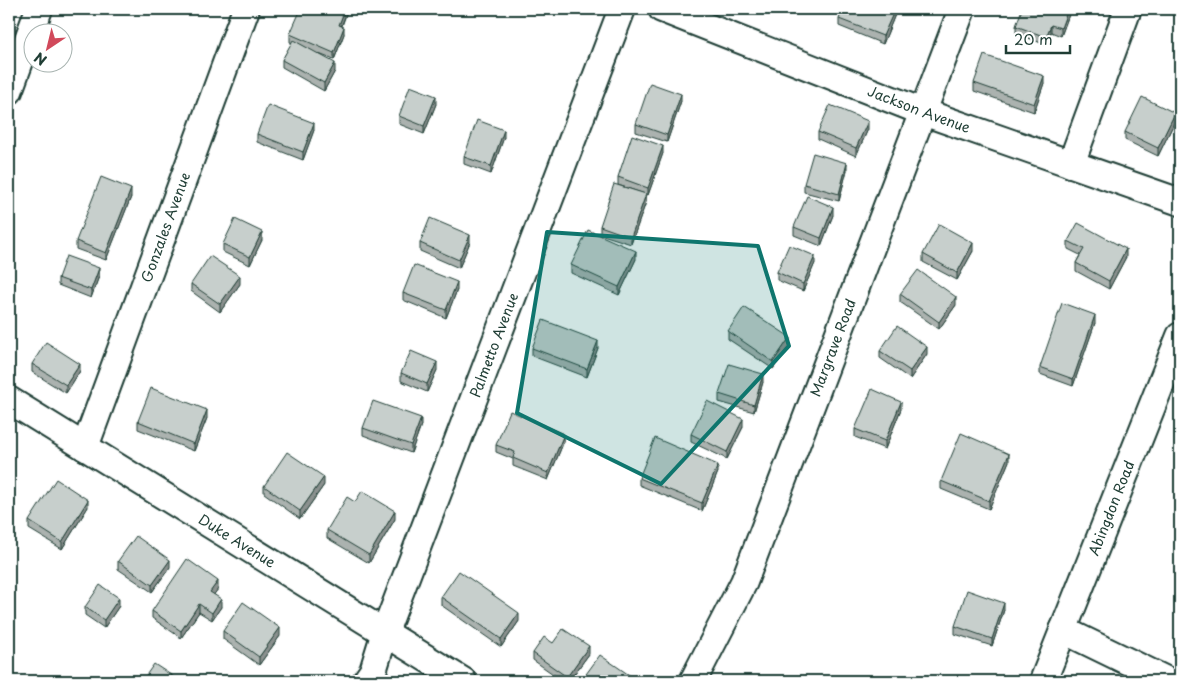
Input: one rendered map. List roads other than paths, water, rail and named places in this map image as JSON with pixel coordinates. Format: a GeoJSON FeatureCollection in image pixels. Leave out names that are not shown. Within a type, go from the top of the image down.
{"type":"FeatureCollection","features":[{"type":"Feature","properties":{"kind":"street"},"geometry":{"type":"LineString","coordinates":[[9,91],[39,9]]}},
{"type":"Feature","properties":{"kind":"street","name":"Gonzales Avenue"},"geometry":{"type":"LineString","coordinates":[[86,446],[246,9]]}},
{"type":"Feature","properties":{"kind":"street","name":"Palmetto Avenue"},"geometry":{"type":"LineString","coordinates":[[366,681],[373,671],[385,632],[622,9]]}},
{"type":"Feature","properties":{"kind":"street","name":"Jackson Avenue"},"geometry":{"type":"LineString","coordinates":[[662,9],[922,112],[1180,202]]}},
{"type":"Feature","properties":{"kind":"street","name":"Margrave Road"},"geometry":{"type":"LineString","coordinates":[[693,681],[744,582],[962,9]]}},
{"type":"Feature","properties":{"kind":"street"},"geometry":{"type":"LineString","coordinates":[[1071,164],[1128,9]]}},
{"type":"Feature","properties":{"kind":"street","name":"Abingdon Road"},"geometry":{"type":"LineString","coordinates":[[1043,681],[1180,336]]}},
{"type":"Feature","properties":{"kind":"street","name":"Duke Avenue"},"geometry":{"type":"LineString","coordinates":[[9,400],[463,681]]}},
{"type":"Feature","properties":{"kind":"street"},"geometry":{"type":"LineString","coordinates":[[1063,630],[1168,681]]}}]}
